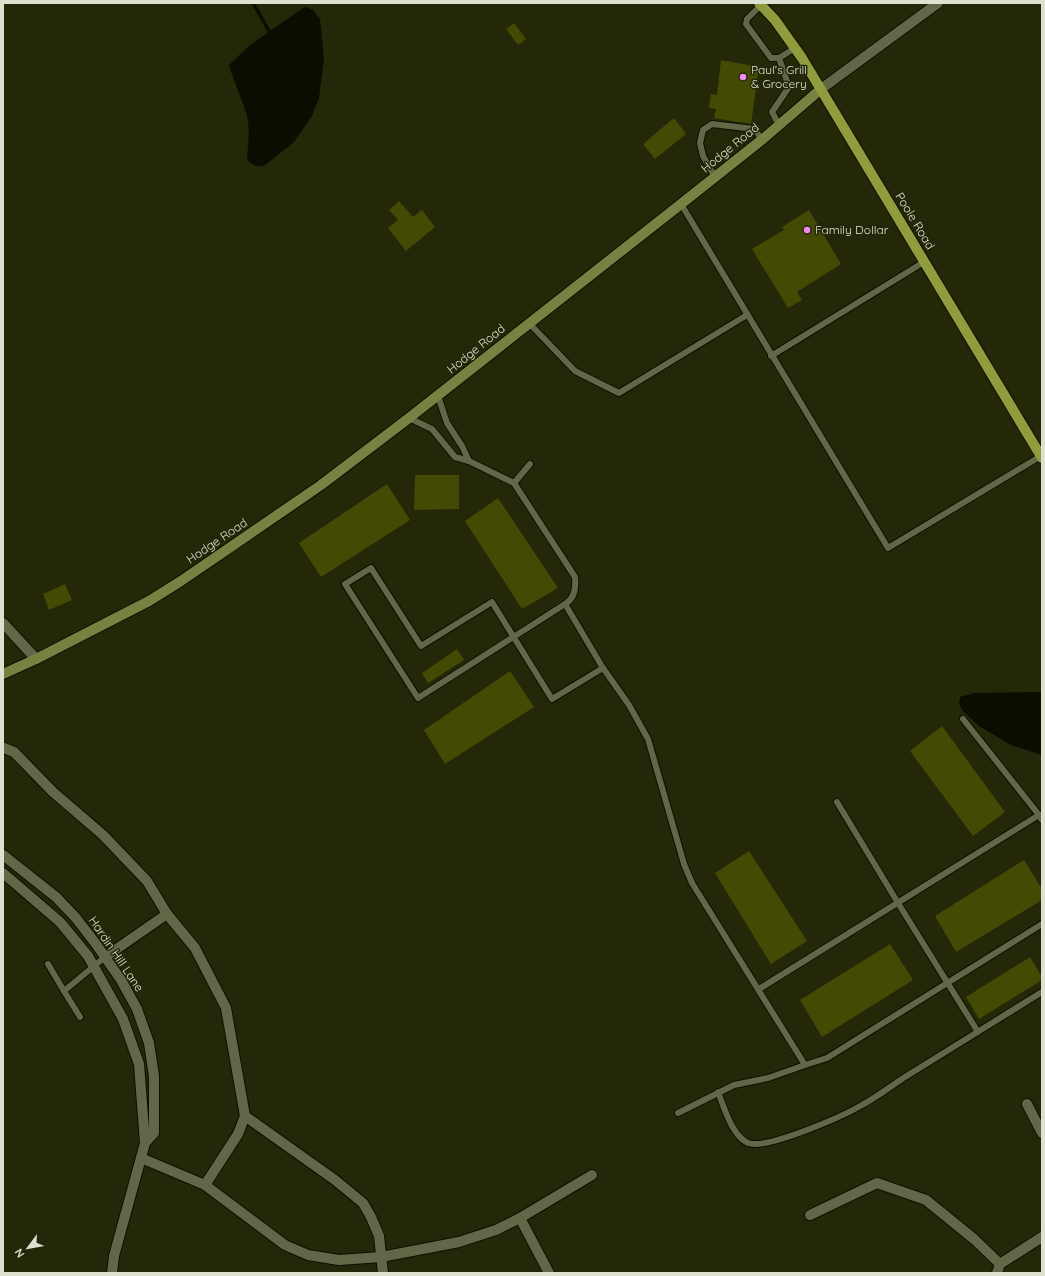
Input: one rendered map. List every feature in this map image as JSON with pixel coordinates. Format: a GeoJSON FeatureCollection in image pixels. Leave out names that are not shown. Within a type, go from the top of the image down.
{"type":"FeatureCollection","features":[{"type":"Feature","properties":{"kind":"main road","name":"Poole Road"},"geometry":{"type":"LineString","coordinates":[[760,4],[775,20],[821,89],[1041,457]]}},
{"type":"Feature","properties":{"kind":"main road","name":"Hodge Road"},"geometry":{"type":"LineString","coordinates":[[3,673],[36,659],[181,582],[321,485],[438,396],[681,204],[821,89]]}},
{"type":"Feature","properties":{"kind":"street","name":"Hodge Road"},"geometry":{"type":"LineString","coordinates":[[821,89],[938,3]]}},
{"type":"Feature","properties":{"kind":"street"},"geometry":{"type":"LineString","coordinates":[[3,623],[36,659]]}},
{"type":"Feature","properties":{"kind":"street"},"geometry":{"type":"LineString","coordinates":[[3,748],[14,752],[53,792],[102,835],[147,881],[167,914],[195,948],[226,1008],[245,1116],[238,1134],[206,1185]]}},
{"type":"Feature","properties":{"kind":"street","name":"Hardin Hill Lane"},"geometry":{"type":"LineString","coordinates":[[3,855],[56,897],[76,918],[121,980],[137,1009],[149,1043],[154,1076],[154,1133],[145,1143]]}},
{"type":"Feature","properties":{"kind":"street","name":"Hardin Hill Lane"},"geometry":{"type":"LineString","coordinates":[[3,873],[60,922],[88,956],[123,1019],[139,1064],[145,1143],[114,1256],[112,1273]]}},
{"type":"Feature","properties":{"kind":"street"},"geometry":{"type":"LineString","coordinates":[[105,957],[167,914]]}},
{"type":"Feature","properties":{"kind":"street"},"geometry":{"type":"LineString","coordinates":[[1027,1104],[1042,1133]]}},
{"type":"Feature","properties":{"kind":"street"},"geometry":{"type":"LineString","coordinates":[[245,1116],[335,1180],[363,1202],[379,1236],[383,1273]]}},
{"type":"Feature","properties":{"kind":"street"},"geometry":{"type":"LineString","coordinates":[[141,1158],[206,1185],[285,1245],[308,1255],[338,1260],[381,1257],[459,1242],[496,1230],[520,1218],[592,1176]]}},
{"type":"Feature","properties":{"kind":"street"},"geometry":{"type":"LineString","coordinates":[[810,1215],[878,1183],[926,1200],[974,1239],[998,1269],[1042,1237]]}},
{"type":"Feature","properties":{"kind":"street"},"geometry":{"type":"LineString","coordinates":[[520,1218],[549,1273]]}},
{"type":"Feature","properties":{"kind":"lane"},"geometry":{"type":"LineString","coordinates":[[760,4],[747,19],[746,24],[770,58],[779,58],[795,48]]}},
{"type":"Feature","properties":{"kind":"lane"},"geometry":{"type":"LineString","coordinates":[[779,58],[789,87],[772,112],[779,125]]}},
{"type":"Feature","properties":{"kind":"lane"},"geometry":{"type":"LineString","coordinates":[[715,177],[703,156],[700,143],[703,130],[712,124],[754,129],[762,139]]}},
{"type":"Feature","properties":{"kind":"lane"},"geometry":{"type":"LineString","coordinates":[[681,204],[888,548],[1041,457]]}},
{"type":"Feature","properties":{"kind":"lane"},"geometry":{"type":"LineString","coordinates":[[772,356],[924,262]]}},
{"type":"Feature","properties":{"kind":"lane"},"geometry":{"type":"LineString","coordinates":[[529,323],[575,371],[619,393],[747,315]]}},
{"type":"Feature","properties":{"kind":"lane"},"geometry":{"type":"LineString","coordinates":[[438,396],[447,423],[462,446],[469,461]]}},
{"type":"Feature","properties":{"kind":"lane"},"geometry":{"type":"LineString","coordinates":[[409,418],[432,430],[455,458],[469,461],[514,483],[575,577],[576,586],[571,601],[514,638],[418,698],[345,584],[371,568],[421,646],[492,602],[514,638],[552,699],[603,668]]}},
{"type":"Feature","properties":{"kind":"lane"},"geometry":{"type":"LineString","coordinates":[[514,483],[530,464]]}},
{"type":"Feature","properties":{"kind":"lane"},"geometry":{"type":"LineString","coordinates":[[565,604],[603,668],[629,705],[648,739],[684,864],[692,882],[805,1065]]}},
{"type":"Feature","properties":{"kind":"lane"},"geometry":{"type":"LineString","coordinates":[[759,989],[898,903],[1041,818],[963,719]]}},
{"type":"Feature","properties":{"kind":"lane"},"geometry":{"type":"LineString","coordinates":[[837,802],[978,1032]]}},
{"type":"Feature","properties":{"kind":"lane"},"geometry":{"type":"LineString","coordinates":[[678,1113],[734,1085],[768,1078],[827,1058],[1042,924]]}},
{"type":"Feature","properties":{"kind":"lane"},"geometry":{"type":"LineString","coordinates":[[64,991],[105,957]]}},
{"type":"Feature","properties":{"kind":"lane"},"geometry":{"type":"LineString","coordinates":[[48,964],[80,1017]]}},
{"type":"Feature","properties":{"kind":"lane"},"geometry":{"type":"LineString","coordinates":[[718,1092],[728,1119],[736,1132],[748,1143],[759,1144],[813,1128],[863,1104],[1042,992]]}},
{"type":"Feature","properties":{"kind":"shaded area"},"geometry":{"type":"Polygon","coordinates":[[[306,7],[313,10],[320,19],[324,59],[319,98],[312,116],[294,142],[264,166],[254,165],[247,159],[249,134],[247,115],[229,65],[250,45],[306,7]]]}},
{"type":"Feature","properties":{"kind":"shaded area"},"geometry":{"type":"Polygon","coordinates":[[[1042,692],[1042,755],[1011,745],[979,726],[962,710],[959,704],[960,697],[974,693],[1042,692]]]}},
{"type":"Feature","properties":{"kind":"building"},"geometry":{"type":"Polygon","coordinates":[[[514,23],[526,39],[518,45],[506,29],[514,23]]]}},
{"type":"Feature","properties":{"kind":"building"},"geometry":{"type":"Polygon","coordinates":[[[721,60],[759,67],[751,124],[714,118],[716,109],[709,108],[711,94],[717,95],[721,60]]]}},
{"type":"Feature","properties":{"kind":"building"},"geometry":{"type":"Polygon","coordinates":[[[674,118],[686,134],[655,159],[643,144],[674,118]]]}},
{"type":"Feature","properties":{"kind":"building"},"geometry":{"type":"Polygon","coordinates":[[[399,201],[413,217],[422,210],[435,227],[406,251],[388,228],[398,220],[389,210],[399,201]]]}},
{"type":"Feature","properties":{"kind":"building"},"geometry":{"type":"Polygon","coordinates":[[[809,210],[841,264],[797,292],[802,300],[788,308],[752,249],[784,230],[782,227],[809,210]]]}},
{"type":"Feature","properties":{"kind":"building"},"geometry":{"type":"Polygon","coordinates":[[[415,475],[459,475],[459,509],[414,510],[415,475]]]}},
{"type":"Feature","properties":{"kind":"building"},"geometry":{"type":"Polygon","coordinates":[[[387,484],[410,520],[321,577],[299,543],[387,484]]]}},
{"type":"Feature","properties":{"kind":"building"},"geometry":{"type":"Polygon","coordinates":[[[498,498],[558,588],[522,609],[465,521],[498,498]]]}},
{"type":"Feature","properties":{"kind":"building"},"geometry":{"type":"Polygon","coordinates":[[[65,584],[72,600],[49,610],[43,594],[65,584]]]}},
{"type":"Feature","properties":{"kind":"building"},"geometry":{"type":"Polygon","coordinates":[[[457,649],[464,660],[428,683],[422,673],[457,649]]]}},
{"type":"Feature","properties":{"kind":"building"},"geometry":{"type":"Polygon","coordinates":[[[510,671],[534,707],[445,764],[424,730],[510,671]]]}},
{"type":"Feature","properties":{"kind":"building"},"geometry":{"type":"Polygon","coordinates":[[[942,726],[1005,812],[973,836],[910,751],[942,726]]]}},
{"type":"Feature","properties":{"kind":"building"},"geometry":{"type":"Polygon","coordinates":[[[749,851],[807,941],[771,964],[715,873],[749,851]]]}},
{"type":"Feature","properties":{"kind":"building"},"geometry":{"type":"Polygon","coordinates":[[[1024,860],[1042,889],[1042,900],[956,952],[935,916],[1024,860]]]}},
{"type":"Feature","properties":{"kind":"building"},"geometry":{"type":"Polygon","coordinates":[[[890,944],[913,980],[822,1037],[800,1000],[890,944]]]}},
{"type":"Feature","properties":{"kind":"building"},"geometry":{"type":"Polygon","coordinates":[[[1030,957],[1042,977],[1042,980],[979,1019],[966,997],[1030,957]]]}},
{"type":"Feature","properties":{"kind":"waterway"},"geometry":{"type":"LineString","coordinates":[[253,3],[270,35]]}},
{"type":"Feature","properties":{"kind":"place","name":"Paul’s Grill & Grocery"},"geometry":{"type":"Point","coordinates":[743,77]}},
{"type":"Feature","properties":{"kind":"place","name":"Family Dollar"},"geometry":{"type":"Point","coordinates":[807,230]}}]}
